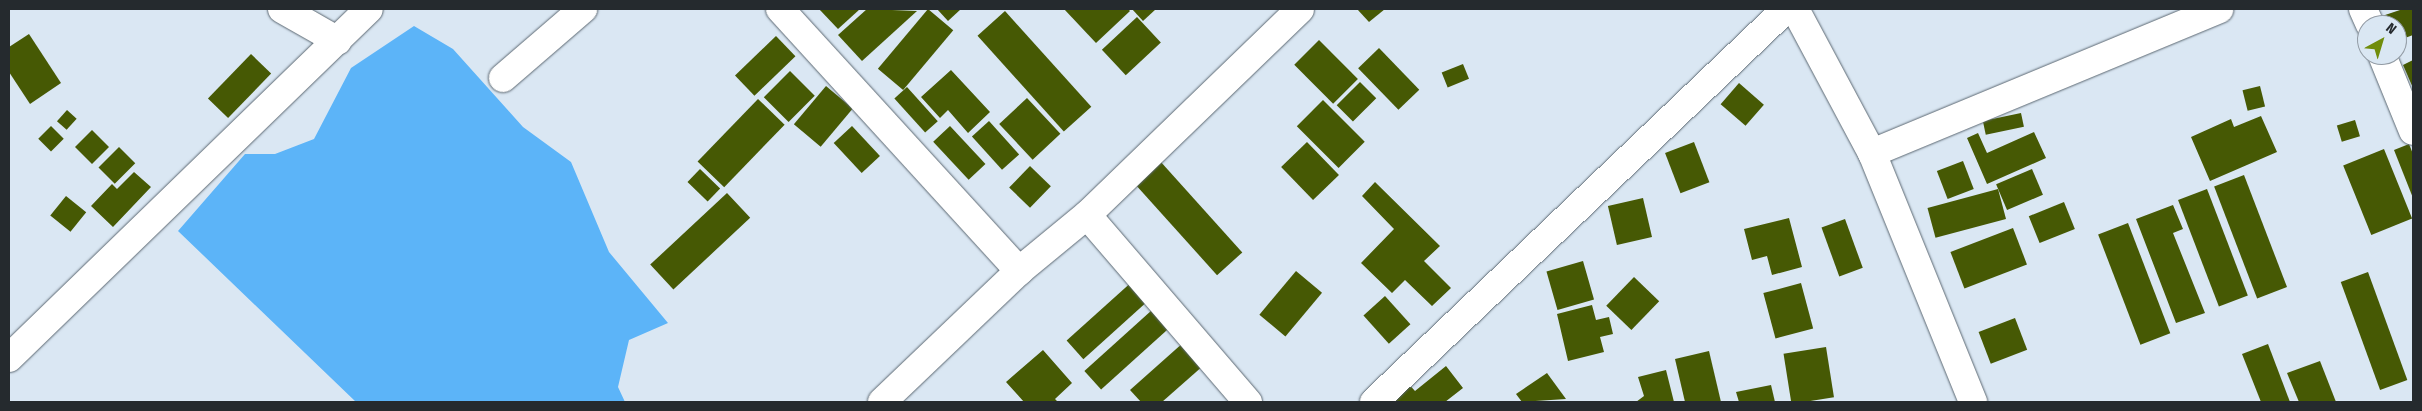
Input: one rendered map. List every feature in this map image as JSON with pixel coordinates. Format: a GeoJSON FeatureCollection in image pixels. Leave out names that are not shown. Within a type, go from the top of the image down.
{"type":"FeatureCollection","features":[{"type":"Feature","properties":{"kind":"street"},"geometry":{"type":"LineString","coordinates":[[282,9],[338,41]]}},
{"type":"Feature","properties":{"kind":"street"},"geometry":{"type":"LineString","coordinates":[[9,358],[369,9]]}},
{"type":"Feature","properties":{"kind":"street"},"geometry":{"type":"LineString","coordinates":[[504,78],[584,9]]}},
{"type":"Feature","properties":{"kind":"street"},"geometry":{"type":"LineString","coordinates":[[780,9],[1019,271]]}},
{"type":"Feature","properties":{"kind":"street"},"geometry":{"type":"LineString","coordinates":[[882,402],[1019,271],[1087,215],[1300,9]]}},
{"type":"Feature","properties":{"kind":"street"},"geometry":{"type":"LineString","coordinates":[[1374,402],[1786,9]]}},
{"type":"Feature","properties":{"kind":"street"},"geometry":{"type":"LineString","coordinates":[[1795,9],[1872,153],[1973,402]]}},
{"type":"Feature","properties":{"kind":"street"},"geometry":{"type":"LineString","coordinates":[[1872,153],[2219,9]]}},
{"type":"Feature","properties":{"kind":"street"},"geometry":{"type":"LineString","coordinates":[[2386,65],[2413,131]]}},
{"type":"Feature","properties":{"kind":"street"},"geometry":{"type":"LineString","coordinates":[[1087,215],[1248,402]]}},
{"type":"Feature","properties":{"kind":"shaded area"},"geometry":{"type":"Polygon","coordinates":[[[414,26],[453,49],[523,127],[571,162],[609,252],[668,323],[629,340],[618,387],[625,402],[356,402],[178,231],[245,154],[275,154],[314,139],[351,68],[414,26]]]}},
{"type":"Feature","properties":{"kind":"building"},"geometry":{"type":"Polygon","coordinates":[[[819,9],[860,9],[838,29],[819,9]]]}},
{"type":"Feature","properties":{"kind":"building"},"geometry":{"type":"Polygon","coordinates":[[[867,9],[917,11],[862,61],[838,35],[867,9]]]}},
{"type":"Feature","properties":{"kind":"building"},"geometry":{"type":"Polygon","coordinates":[[[928,9],[953,30],[903,90],[878,69],[928,9]]]}},
{"type":"Feature","properties":{"kind":"building"},"geometry":{"type":"Polygon","coordinates":[[[937,9],[961,9],[948,21],[937,9]]]}},
{"type":"Feature","properties":{"kind":"building"},"geometry":{"type":"Polygon","coordinates":[[[1064,9],[1128,9],[1130,11],[1096,43],[1064,9]]]}},
{"type":"Feature","properties":{"kind":"building"},"geometry":{"type":"Polygon","coordinates":[[[1132,9],[1156,9],[1143,21],[1132,9]]]}},
{"type":"Feature","properties":{"kind":"building"},"geometry":{"type":"Polygon","coordinates":[[[1357,9],[1385,9],[1369,22],[1357,9]]]}},
{"type":"Feature","properties":{"kind":"building"},"geometry":{"type":"Polygon","coordinates":[[[2403,9],[2413,9],[2413,35],[2407,37],[2407,15],[2385,15],[2403,9]]]}},
{"type":"Feature","properties":{"kind":"building"},"geometry":{"type":"Polygon","coordinates":[[[1005,11],[1091,107],[1064,132],[978,36],[1005,11]]]}},
{"type":"Feature","properties":{"kind":"building"},"geometry":{"type":"Polygon","coordinates":[[[1137,17],[1161,43],[1126,75],[1102,50],[1137,17]]]}},
{"type":"Feature","properties":{"kind":"building"},"geometry":{"type":"Polygon","coordinates":[[[29,34],[61,83],[30,104],[9,72],[9,47],[29,34]]]}},
{"type":"Feature","properties":{"kind":"building"},"geometry":{"type":"Polygon","coordinates":[[[776,36],[795,56],[754,96],[735,76],[776,36]]]}},
{"type":"Feature","properties":{"kind":"building"},"geometry":{"type":"Polygon","coordinates":[[[1319,40],[1358,79],[1333,104],[1294,65],[1319,40]]]}},
{"type":"Feature","properties":{"kind":"building"},"geometry":{"type":"Polygon","coordinates":[[[1379,48],[1419,90],[1398,110],[1358,68],[1379,48]]]}},
{"type":"Feature","properties":{"kind":"building"},"geometry":{"type":"Polygon","coordinates":[[[251,54],[271,73],[228,118],[208,99],[251,54]]]}},
{"type":"Feature","properties":{"kind":"building"},"geometry":{"type":"Polygon","coordinates":[[[2413,60],[2413,88],[2403,65],[2407,65],[2407,63],[2413,60]]]}},
{"type":"Feature","properties":{"kind":"building"},"geometry":{"type":"Polygon","coordinates":[[[1463,64],[1469,79],[1448,87],[1442,73],[1463,64]]]}},
{"type":"Feature","properties":{"kind":"building"},"geometry":{"type":"Polygon","coordinates":[[[951,70],[990,112],[968,133],[948,110],[940,118],[921,97],[951,70]]]}},
{"type":"Feature","properties":{"kind":"building"},"geometry":{"type":"Polygon","coordinates":[[[790,71],[815,96],[789,122],[764,97],[790,71]]]}},
{"type":"Feature","properties":{"kind":"building"},"geometry":{"type":"Polygon","coordinates":[[[1360,82],[1376,98],[1353,122],[1337,105],[1360,82]]]}},
{"type":"Feature","properties":{"kind":"building"},"geometry":{"type":"Polygon","coordinates":[[[1739,83],[1764,105],[1746,126],[1721,104],[1739,83]]]}},
{"type":"Feature","properties":{"kind":"building"},"geometry":{"type":"Polygon","coordinates":[[[826,86],[853,108],[821,147],[794,124],[826,86]]]}},
{"type":"Feature","properties":{"kind":"building"},"geometry":{"type":"Polygon","coordinates":[[[2260,86],[2265,106],[2248,111],[2243,90],[2260,86]]]}},
{"type":"Feature","properties":{"kind":"building"},"geometry":{"type":"Polygon","coordinates":[[[907,87],[938,121],[925,133],[894,98],[907,87]]]}},
{"type":"Feature","properties":{"kind":"building"},"geometry":{"type":"Polygon","coordinates":[[[1027,98],[1060,134],[1033,160],[999,124],[1027,98]]]}},
{"type":"Feature","properties":{"kind":"building"},"geometry":{"type":"Polygon","coordinates":[[[758,99],[785,125],[724,187],[698,162],[758,99]]]}},
{"type":"Feature","properties":{"kind":"building"},"geometry":{"type":"Polygon","coordinates":[[[1323,100],[1365,142],[1339,168],[1297,126],[1323,100]]]}},
{"type":"Feature","properties":{"kind":"building"},"geometry":{"type":"Polygon","coordinates":[[[67,110],[77,119],[67,130],[57,121],[67,110]]]}},
{"type":"Feature","properties":{"kind":"building"},"geometry":{"type":"Polygon","coordinates":[[[2021,113],[2024,127],[1986,135],[1983,121],[2021,113]]]}},
{"type":"Feature","properties":{"kind":"building"},"geometry":{"type":"Polygon","coordinates":[[[2261,116],[2277,152],[2210,181],[2191,137],[2231,119],[2234,127],[2261,116]]]}},
{"type":"Feature","properties":{"kind":"building"},"geometry":{"type":"Polygon","coordinates":[[[2355,120],[2360,136],[2342,142],[2337,126],[2355,120]]]}},
{"type":"Feature","properties":{"kind":"building"},"geometry":{"type":"Polygon","coordinates":[[[989,121],[1019,154],[1002,170],[972,136],[989,121]]]}},
{"type":"Feature","properties":{"kind":"building"},"geometry":{"type":"Polygon","coordinates":[[[51,126],[64,139],[51,151],[38,139],[51,126]]]}},
{"type":"Feature","properties":{"kind":"building"},"geometry":{"type":"Polygon","coordinates":[[[852,126],[880,156],[862,173],[834,143],[852,126]]]}},
{"type":"Feature","properties":{"kind":"building"},"geometry":{"type":"Polygon","coordinates":[[[950,126],[985,164],[969,180],[933,142],[950,126]]]}},
{"type":"Feature","properties":{"kind":"building"},"geometry":{"type":"Polygon","coordinates":[[[92,130],[109,147],[92,164],[75,147],[92,130]]]}},
{"type":"Feature","properties":{"kind":"building"},"geometry":{"type":"Polygon","coordinates":[[[2034,132],[2046,158],[1987,184],[1967,138],[1978,133],[1987,153],[2034,132]]]}},
{"type":"Feature","properties":{"kind":"building"},"geometry":{"type":"Polygon","coordinates":[[[1307,142],[1339,175],[1313,200],[1281,167],[1307,142]]]}},
{"type":"Feature","properties":{"kind":"building"},"geometry":{"type":"Polygon","coordinates":[[[1694,142],[1709,182],[1680,193],[1665,153],[1694,142]]]}},
{"type":"Feature","properties":{"kind":"building"},"geometry":{"type":"Polygon","coordinates":[[[2409,144],[2413,154],[2413,198],[2394,150],[2409,144]]]}},
{"type":"Feature","properties":{"kind":"building"},"geometry":{"type":"Polygon","coordinates":[[[119,147],[135,163],[115,184],[98,168],[119,147]]]}},
{"type":"Feature","properties":{"kind":"building"},"geometry":{"type":"Polygon","coordinates":[[[2384,149],[2412,219],[2371,235],[2343,165],[2384,149]]]}},
{"type":"Feature","properties":{"kind":"building"},"geometry":{"type":"Polygon","coordinates":[[[1160,161],[1242,252],[1217,275],[1135,184],[1160,161]]]}},
{"type":"Feature","properties":{"kind":"building"},"geometry":{"type":"Polygon","coordinates":[[[1963,161],[1974,189],[1948,199],[1937,171],[1963,161]]]}},
{"type":"Feature","properties":{"kind":"building"},"geometry":{"type":"Polygon","coordinates":[[[1030,166],[1051,186],[1030,208],[1009,188],[1030,166]]]}},
{"type":"Feature","properties":{"kind":"building"},"geometry":{"type":"Polygon","coordinates":[[[700,169],[720,188],[708,201],[687,182],[700,169]]]}},
{"type":"Feature","properties":{"kind":"building"},"geometry":{"type":"Polygon","coordinates":[[[2032,169],[2043,195],[2007,210],[1996,184],[2032,169]]]}},
{"type":"Feature","properties":{"kind":"building"},"geometry":{"type":"Polygon","coordinates":[[[134,172],[151,187],[113,227],[91,206],[112,184],[117,189],[134,172]]]}},
{"type":"Feature","properties":{"kind":"building"},"geometry":{"type":"Polygon","coordinates":[[[2244,175],[2287,287],[2257,298],[2214,186],[2244,175]]]}},
{"type":"Feature","properties":{"kind":"building"},"geometry":{"type":"Polygon","coordinates":[[[1375,182],[1440,246],[1424,261],[1451,288],[1432,306],[1405,280],[1392,293],[1361,263],[1394,229],[1362,196],[1375,182]]]}},
{"type":"Feature","properties":{"kind":"building"},"geometry":{"type":"Polygon","coordinates":[[[1998,189],[2006,219],[1936,238],[1927,208],[1998,189]]]}},
{"type":"Feature","properties":{"kind":"building"},"geometry":{"type":"Polygon","coordinates":[[[2207,189],[2248,295],[2219,307],[2178,200],[2207,189]]]}},
{"type":"Feature","properties":{"kind":"building"},"geometry":{"type":"Polygon","coordinates":[[[727,193],[750,218],[673,289],[650,265],[727,193]]]}},
{"type":"Feature","properties":{"kind":"building"},"geometry":{"type":"Polygon","coordinates":[[[66,196],[86,212],[70,232],[50,215],[66,196]]]}},
{"type":"Feature","properties":{"kind":"building"},"geometry":{"type":"Polygon","coordinates":[[[1643,198],[1652,237],[1617,245],[1608,206],[1643,198]]]}},
{"type":"Feature","properties":{"kind":"building"},"geometry":{"type":"Polygon","coordinates":[[[2064,202],[2075,229],[2040,243],[2029,216],[2064,202]]]}},
{"type":"Feature","properties":{"kind":"building"},"geometry":{"type":"Polygon","coordinates":[[[2173,205],[2183,229],[2173,233],[2205,313],[2176,323],[2136,219],[2173,205]]]}},
{"type":"Feature","properties":{"kind":"building"},"geometry":{"type":"Polygon","coordinates":[[[1789,218],[1802,267],[1772,275],[1767,256],[1752,260],[1744,229],[1789,218]]]}},
{"type":"Feature","properties":{"kind":"building"},"geometry":{"type":"Polygon","coordinates":[[[1845,219],[1863,268],[1839,276],[1822,228],[1845,219]]]}},
{"type":"Feature","properties":{"kind":"building"},"geometry":{"type":"Polygon","coordinates":[[[2128,223],[2170,333],[2140,345],[2098,234],[2128,223]]]}},
{"type":"Feature","properties":{"kind":"building"},"geometry":{"type":"Polygon","coordinates":[[[2013,228],[2027,264],[1964,288],[1950,252],[2013,228]]]}},
{"type":"Feature","properties":{"kind":"building"},"geometry":{"type":"Polygon","coordinates":[[[1583,261],[1594,299],[1557,310],[1546,271],[1583,261]]]}},
{"type":"Feature","properties":{"kind":"building"},"geometry":{"type":"Polygon","coordinates":[[[1296,271],[1322,293],[1285,337],[1259,315],[1296,271]]]}},
{"type":"Feature","properties":{"kind":"building"},"geometry":{"type":"Polygon","coordinates":[[[2368,272],[2407,380],[2380,390],[2341,282],[2368,272]]]}},
{"type":"Feature","properties":{"kind":"building"},"geometry":{"type":"Polygon","coordinates":[[[1634,277],[1659,301],[1631,330],[1606,306],[1634,277]]]}},
{"type":"Feature","properties":{"kind":"building"},"geometry":{"type":"Polygon","coordinates":[[[1135,279],[1152,298],[1083,359],[1067,341],[1135,279]]]}},
{"type":"Feature","properties":{"kind":"building"},"geometry":{"type":"Polygon","coordinates":[[[1801,283],[1813,328],[1775,338],[1763,293],[1801,283]]]}},
{"type":"Feature","properties":{"kind":"building"},"geometry":{"type":"Polygon","coordinates":[[[1385,296],[1410,324],[1389,344],[1363,315],[1385,296]]]}},
{"type":"Feature","properties":{"kind":"building"},"geometry":{"type":"Polygon","coordinates":[[[1592,305],[1596,320],[1609,317],[1613,334],[1600,337],[1604,352],[1568,361],[1557,314],[1592,305]]]}},
{"type":"Feature","properties":{"kind":"building"},"geometry":{"type":"Polygon","coordinates":[[[1152,310],[1169,329],[1101,389],[1084,371],[1152,310]]]}},
{"type":"Feature","properties":{"kind":"building"},"geometry":{"type":"Polygon","coordinates":[[[2015,318],[2027,350],[1991,364],[1979,332],[2015,318]]]}},
{"type":"Feature","properties":{"kind":"building"},"geometry":{"type":"Polygon","coordinates":[[[1184,342],[1204,365],[1162,402],[1141,402],[1130,390],[1184,342]]]}},
{"type":"Feature","properties":{"kind":"building"},"geometry":{"type":"Polygon","coordinates":[[[2268,344],[2290,402],[2261,402],[2242,354],[2268,344]]]}},
{"type":"Feature","properties":{"kind":"building"},"geometry":{"type":"Polygon","coordinates":[[[1826,347],[1834,397],[1791,402],[1784,354],[1826,347]]]}},
{"type":"Feature","properties":{"kind":"building"},"geometry":{"type":"Polygon","coordinates":[[[1043,350],[1072,383],[1055,399],[1058,402],[1024,402],[1006,382],[1043,350]]]}},
{"type":"Feature","properties":{"kind":"building"},"geometry":{"type":"Polygon","coordinates":[[[1709,351],[1721,402],[1685,402],[1675,359],[1709,351]]]}},
{"type":"Feature","properties":{"kind":"building"},"geometry":{"type":"Polygon","coordinates":[[[2320,361],[2336,402],[2299,402],[2287,373],[2320,361]]]}},
{"type":"Feature","properties":{"kind":"building"},"geometry":{"type":"Polygon","coordinates":[[[1446,366],[1463,388],[1445,402],[1376,402],[1405,380],[1415,391],[1446,366]]]}},
{"type":"Feature","properties":{"kind":"building"},"geometry":{"type":"Polygon","coordinates":[[[1666,370],[1674,402],[1636,402],[1644,396],[1638,377],[1666,370]]]}},
{"type":"Feature","properties":{"kind":"building"},"geometry":{"type":"Polygon","coordinates":[[[1547,373],[1566,399],[1522,402],[1516,394],[1547,373]]]}},
{"type":"Feature","properties":{"kind":"building"},"geometry":{"type":"Polygon","coordinates":[[[1771,385],[1775,402],[1739,402],[1736,392],[1771,385]]]}}]}
